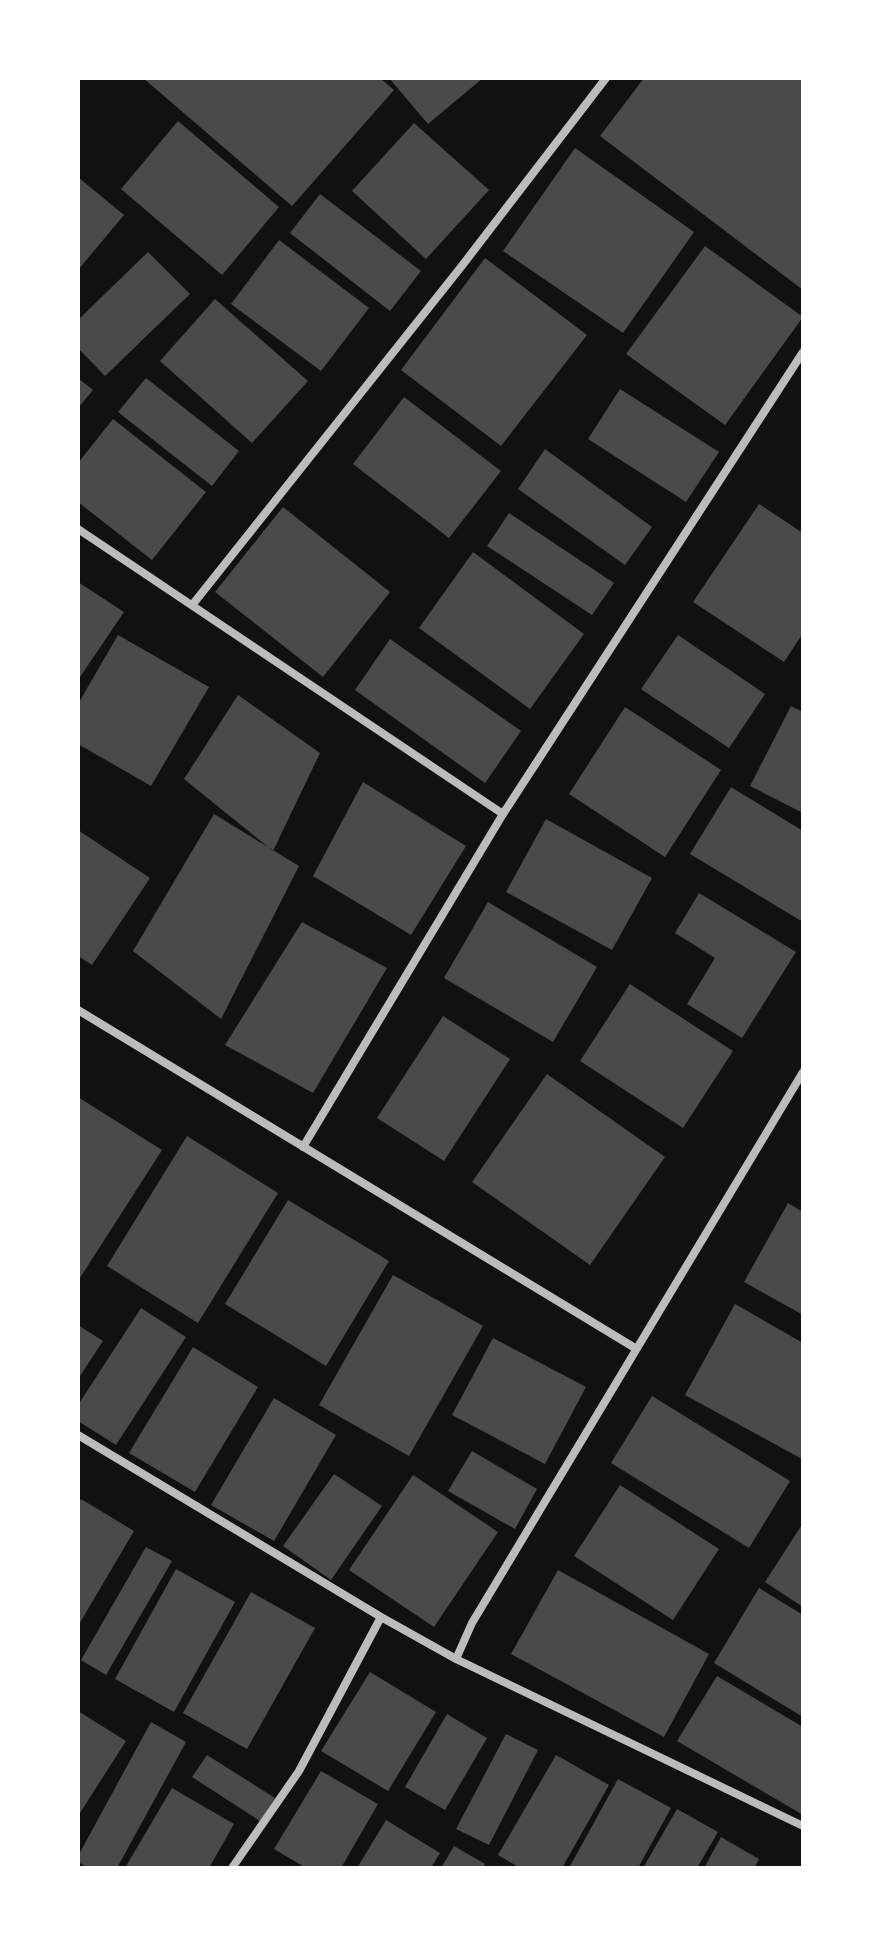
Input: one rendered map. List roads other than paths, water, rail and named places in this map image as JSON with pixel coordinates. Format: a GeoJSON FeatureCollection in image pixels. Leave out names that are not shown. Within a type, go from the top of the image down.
{"type":"FeatureCollection","features":[{"type":"Feature","properties":{"kind":"street"},"geometry":{"type":"LineString","coordinates":[[193,604],[461,267],[606,78]]}},
{"type":"Feature","properties":{"kind":"street"},"geometry":{"type":"LineString","coordinates":[[303,1147],[503,814],[803,352]]}},
{"type":"Feature","properties":{"kind":"street"},"geometry":{"type":"LineString","coordinates":[[78,529],[503,814]]}},
{"type":"Feature","properties":{"kind":"street"},"geometry":{"type":"LineString","coordinates":[[78,1010],[635,1348]]}},
{"type":"Feature","properties":{"kind":"street"},"geometry":{"type":"LineString","coordinates":[[456,1659],[472,1623],[803,1072]]}},
{"type":"Feature","properties":{"kind":"street"},"geometry":{"type":"LineString","coordinates":[[78,1435],[456,1659],[803,1826]]}},
{"type":"Feature","properties":{"kind":"street"},"geometry":{"type":"LineString","coordinates":[[232,1868],[299,1771],[381,1617]]}}]}
